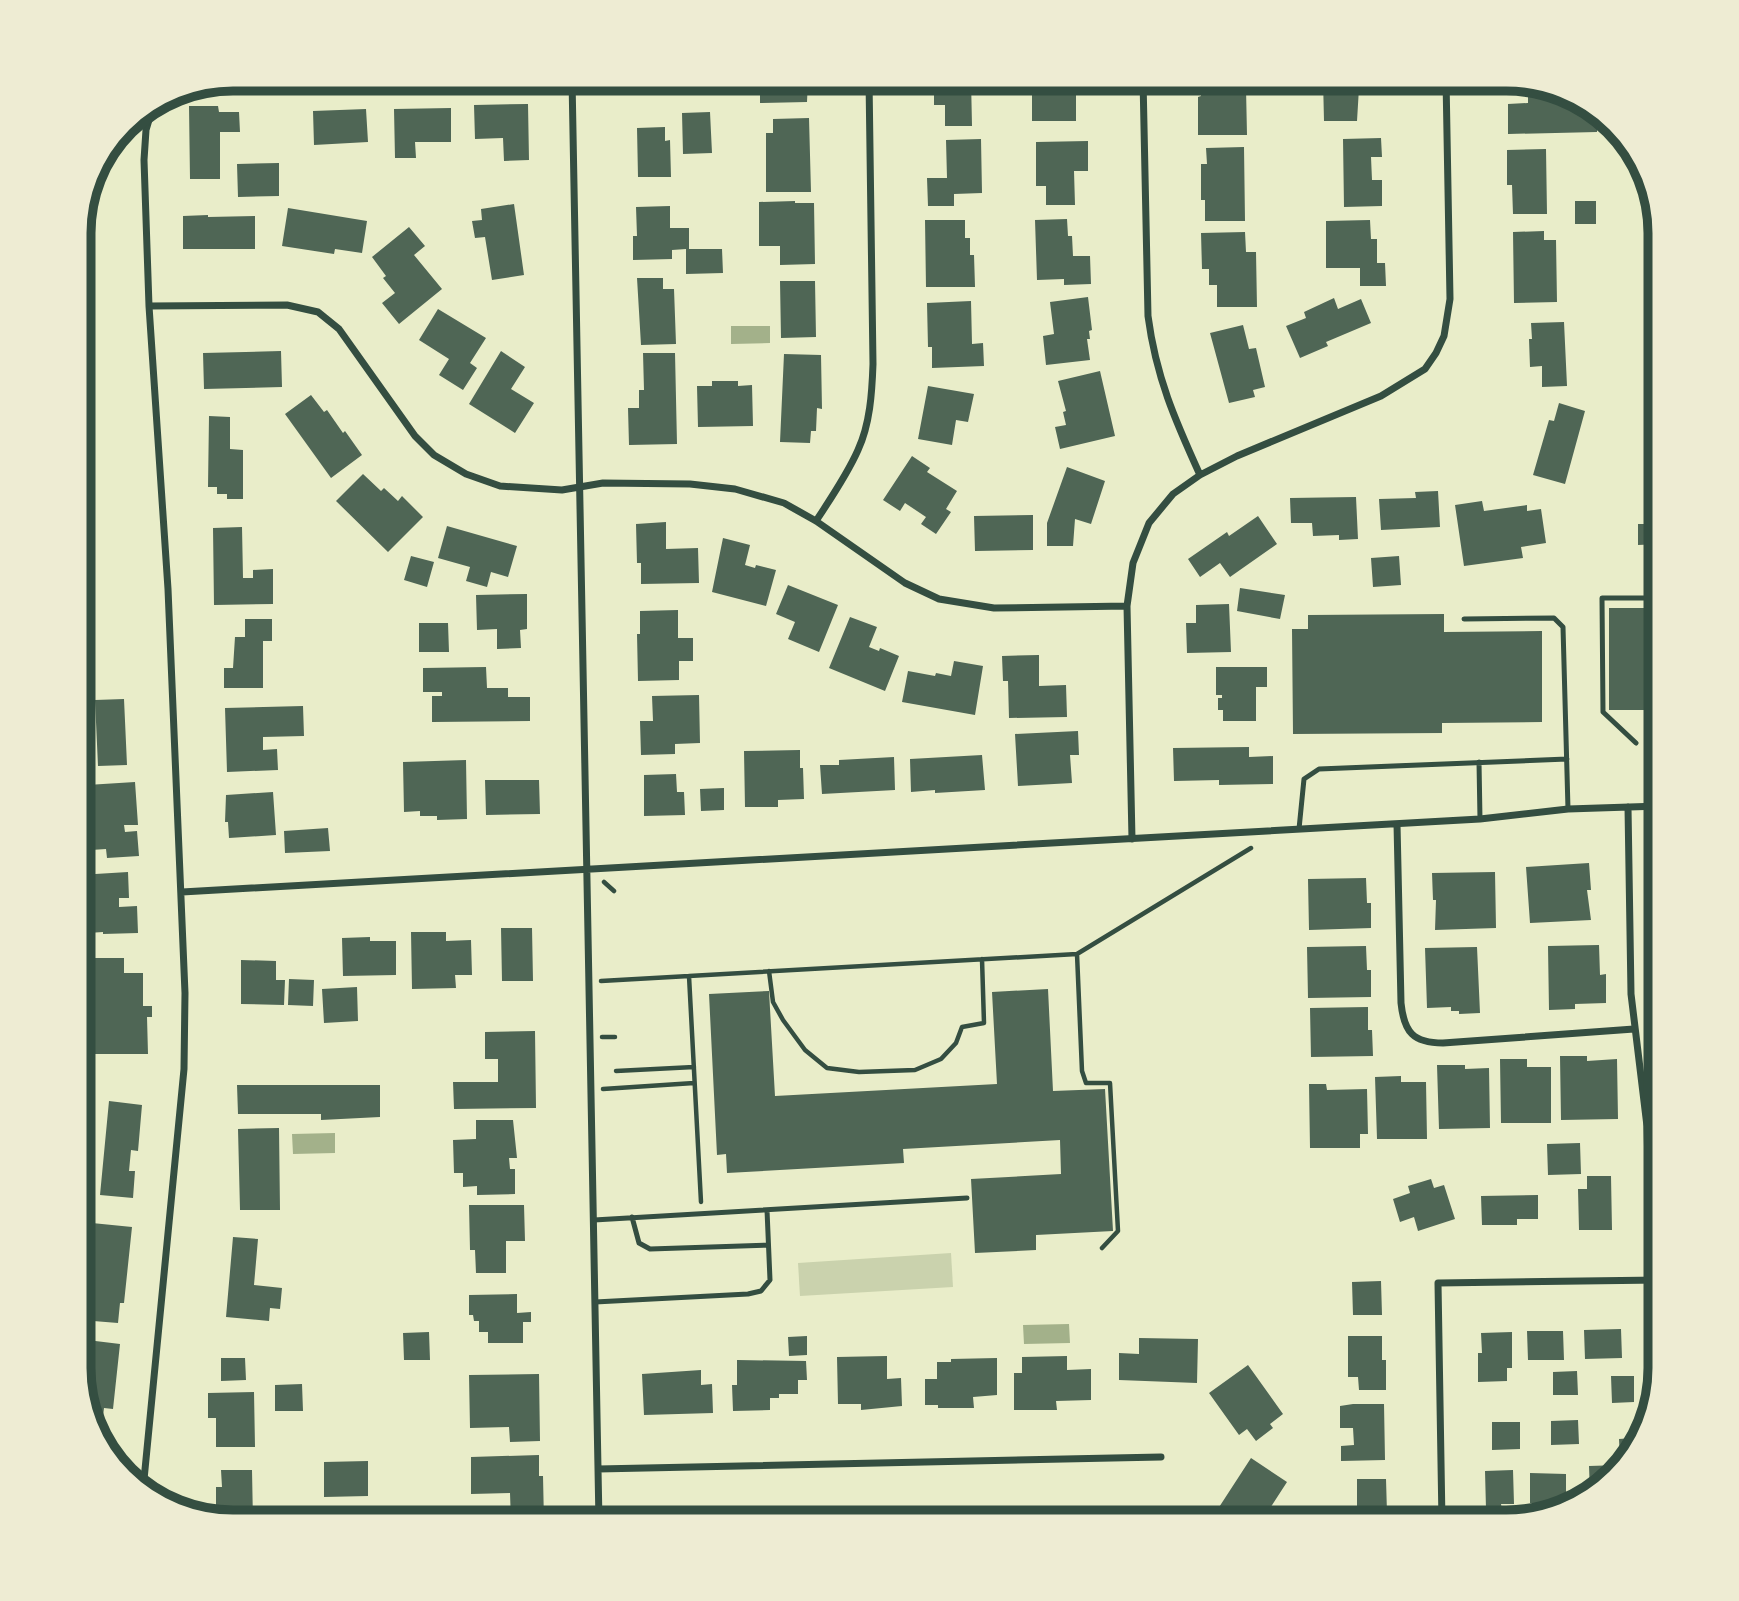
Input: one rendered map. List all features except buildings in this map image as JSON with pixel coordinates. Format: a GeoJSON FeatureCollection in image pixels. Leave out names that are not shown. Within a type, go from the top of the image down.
{"type":"FeatureCollection","features":[{"type":"Feature","properties":{"kind":"street"},"geometry":{"type":"LineString","coordinates":[[572,91],[599,1510]]}},
{"type":"Feature","properties":{"kind":"street"},"geometry":{"type":"LineString","coordinates":[[816,521],[859,448],[871,403],[873,364],[869,91]]}},
{"type":"Feature","properties":{"kind":"street"},"geometry":{"type":"LineString","coordinates":[[1143,91],[1148,316],[1151,341],[1167,404],[1200,475]]}},
{"type":"Feature","properties":{"kind":"street"},"geometry":{"type":"LineString","coordinates":[[1132,839],[1127,606],[1133,563],[1149,523],[1173,494],[1200,475],[1237,456],[1381,396],[1425,369],[1436,354],[1449,317],[1446,91]]}},
{"type":"Feature","properties":{"kind":"street"},"geometry":{"type":"LineString","coordinates":[[144,1479],[184,1069],[185,993],[169,589],[149,306],[144,160],[149,118]]}},
{"type":"Feature","properties":{"kind":"street"},"geometry":{"type":"LineString","coordinates":[[149,306],[287,304],[318,312],[338,329],[415,436],[434,455],[466,474],[500,486],[562,490],[603,483],[690,484],[735,489],[784,503],[816,521],[905,583],[939,599],[994,608],[1127,606]]}},
{"type":"Feature","properties":{"kind":"street"},"geometry":{"type":"LineString","coordinates":[[182,892],[1397,824],[1480,819],[1568,809],[1648,806]]}},
{"type":"Feature","properties":{"kind":"street"},"geometry":{"type":"LineString","coordinates":[[1628,807],[1631,994],[1647,1126],[1648,1167]]}},
{"type":"Feature","properties":{"kind":"street"},"geometry":{"type":"LineString","coordinates":[[1397,824],[1401,1003],[1404,1021],[1413,1036],[1427,1042],[1443,1043],[1634,1029]]}},
{"type":"Feature","properties":{"kind":"street"},"geometry":{"type":"LineString","coordinates":[[1442,1510],[1438,1283],[1648,1280]]}},
{"type":"Feature","properties":{"kind":"street"},"geometry":{"type":"LineString","coordinates":[[598,1469],[1161,1457]]}},
{"type":"Feature","properties":{"kind":"lane"},"geometry":{"type":"LineString","coordinates":[[1636,743],[1603,712],[1602,598],[1648,598]]}},
{"type":"Feature","properties":{"kind":"lane"},"geometry":{"type":"LineString","coordinates":[[1464,619],[1554,618],[1563,627],[1568,809]]}},
{"type":"Feature","properties":{"kind":"lane"},"geometry":{"type":"LineString","coordinates":[[1299,829],[1304,779],[1319,769],[1567,759]]}},
{"type":"Feature","properties":{"kind":"lane"},"geometry":{"type":"LineString","coordinates":[[1479,762],[1480,819]]}},
{"type":"Feature","properties":{"kind":"lane"},"geometry":{"type":"LineString","coordinates":[[594,1220],[967,1198]]}},
{"type":"Feature","properties":{"kind":"lane"},"geometry":{"type":"LineString","coordinates":[[595,1301],[748,1294],[761,1291],[770,1280],[767,1210]]}},
{"type":"Feature","properties":{"kind":"lane"},"geometry":{"type":"LineString","coordinates":[[632,1217],[639,1243],[650,1249],[768,1245]]}},
{"type":"Feature","properties":{"kind":"path"},"geometry":{"type":"LineString","coordinates":[[590,981],[1077,954],[1252,847],[1252,832]]}},
{"type":"Feature","properties":{"kind":"path"},"geometry":{"type":"LineString","coordinates":[[1077,954],[1082,1072],[1086,1083],[1110,1083],[1118,1231],[1102,1248]]}},
{"type":"Feature","properties":{"kind":"path"},"geometry":{"type":"LineString","coordinates":[[769,971],[773,1002],[783,1020],[805,1050],[827,1068],[859,1072],[915,1070],[941,1059],[956,1043],[962,1027],[984,1023],[982,960]]}},
{"type":"Feature","properties":{"kind":"path"},"geometry":{"type":"LineString","coordinates":[[688,976],[702,1214]]}},
{"type":"Feature","properties":{"kind":"path"},"geometry":{"type":"LineString","coordinates":[[616,1071],[694,1067]]}},
{"type":"Feature","properties":{"kind":"path"},"geometry":{"type":"LineString","coordinates":[[592,1090],[694,1083]]}},
{"type":"Feature","properties":{"kind":"shaded area"},"geometry":{"type":"Polygon","coordinates":[[[731,326],[770,326],[770,343],[731,344],[731,326]]]}},
{"type":"Feature","properties":{"kind":"shaded area"},"geometry":{"type":"Polygon","coordinates":[[[335,1133],[335,1153],[293,1154],[292,1134],[335,1133]]]}},
{"type":"Feature","properties":{"kind":"shaded area"},"geometry":{"type":"Polygon","coordinates":[[[951,1253],[953,1287],[800,1296],[798,1263],[951,1253]]]}},
{"type":"Feature","properties":{"kind":"shaded area"},"geometry":{"type":"Polygon","coordinates":[[[1069,1324],[1070,1343],[1024,1344],[1023,1325],[1069,1324]]]}}]}
